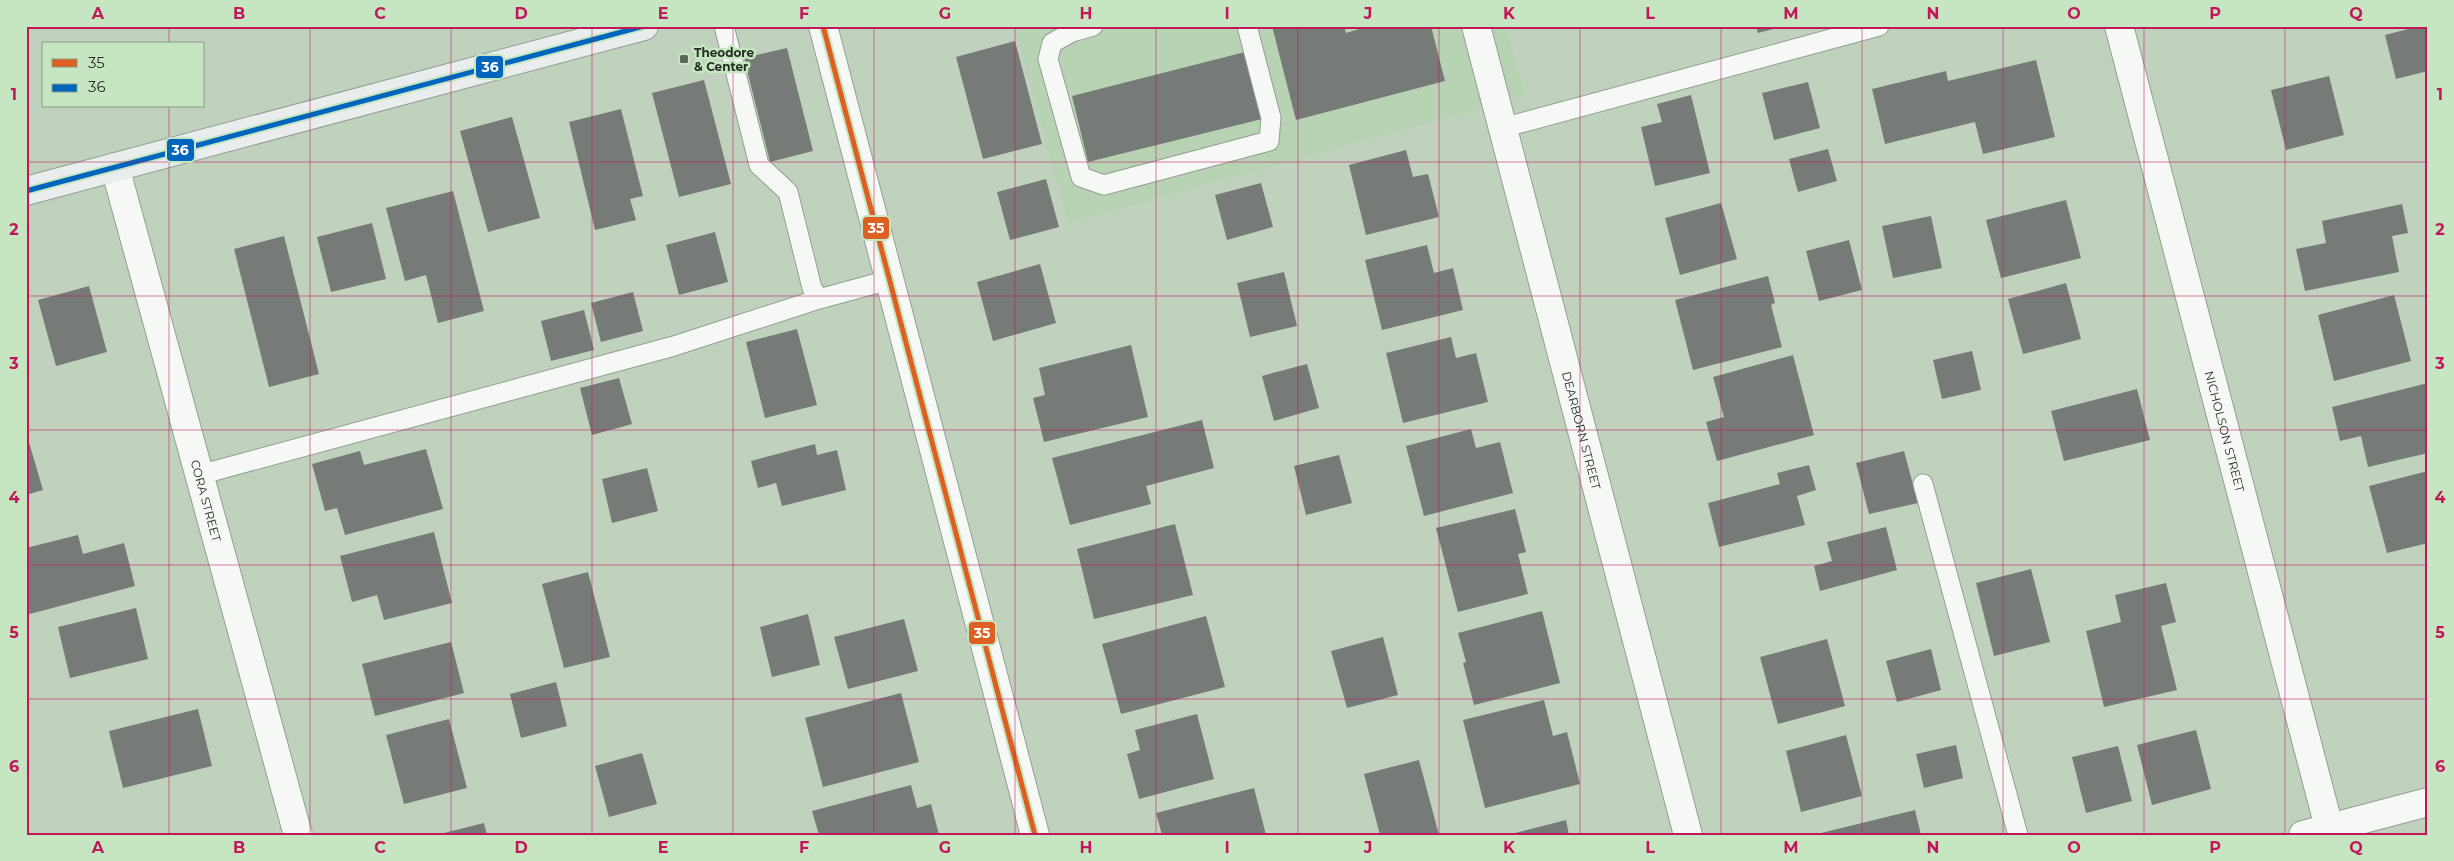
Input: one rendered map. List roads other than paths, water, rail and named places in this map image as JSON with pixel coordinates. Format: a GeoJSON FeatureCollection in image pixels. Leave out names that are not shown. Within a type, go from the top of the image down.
{"type":"FeatureCollection","features":[{"type":"Feature","properties":{"kind":"main road"},"geometry":{"type":"LineString","coordinates":[[26,191],[644,26]]}},
{"type":"Feature","properties":{"kind":"street"},"geometry":{"type":"LineString","coordinates":[[823,26],[1035,835]]}},
{"type":"Feature","properties":{"kind":"street","name":"DEARBORN STREET"},"geometry":{"type":"LineString","coordinates":[[1476,26],[1688,835]]}},
{"type":"Feature","properties":{"kind":"street","name":"NICHOLSON STREET"},"geometry":{"type":"LineString","coordinates":[[2119,26],[2330,831]]}},
{"type":"Feature","properties":{"kind":"street","name":"CORA STREET"},"geometry":{"type":"LineString","coordinates":[[115,167],[298,835]]}},
{"type":"Feature","properties":{"kind":"street"},"geometry":{"type":"LineString","coordinates":[[2303,835],[2330,831],[2428,802]]}},
{"type":"Feature","properties":{"kind":"lane"},"geometry":{"type":"LineString","coordinates":[[724,26],[758,165],[788,192],[812,288],[820,300]]}},
{"type":"Feature","properties":{"kind":"lane"},"geometry":{"type":"LineString","coordinates":[[1093,26],[1072,29],[1052,43],[1048,59],[1081,177],[1104,185],[1269,141],[1271,118],[1247,26]]}},
{"type":"Feature","properties":{"kind":"lane"},"geometry":{"type":"LineString","coordinates":[[1502,128],[1879,26]]}},
{"type":"Feature","properties":{"kind":"lane"},"geometry":{"type":"LineString","coordinates":[[199,475],[674,346],[890,280]]}},
{"type":"Feature","properties":{"kind":"lane"},"geometry":{"type":"LineString","coordinates":[[1923,484],[2018,835]]}},
{"type":"Feature","properties":{"kind":"place","name":"Theodore & Center"},"geometry":{"type":"Point","coordinates":[684,59]}}]}
